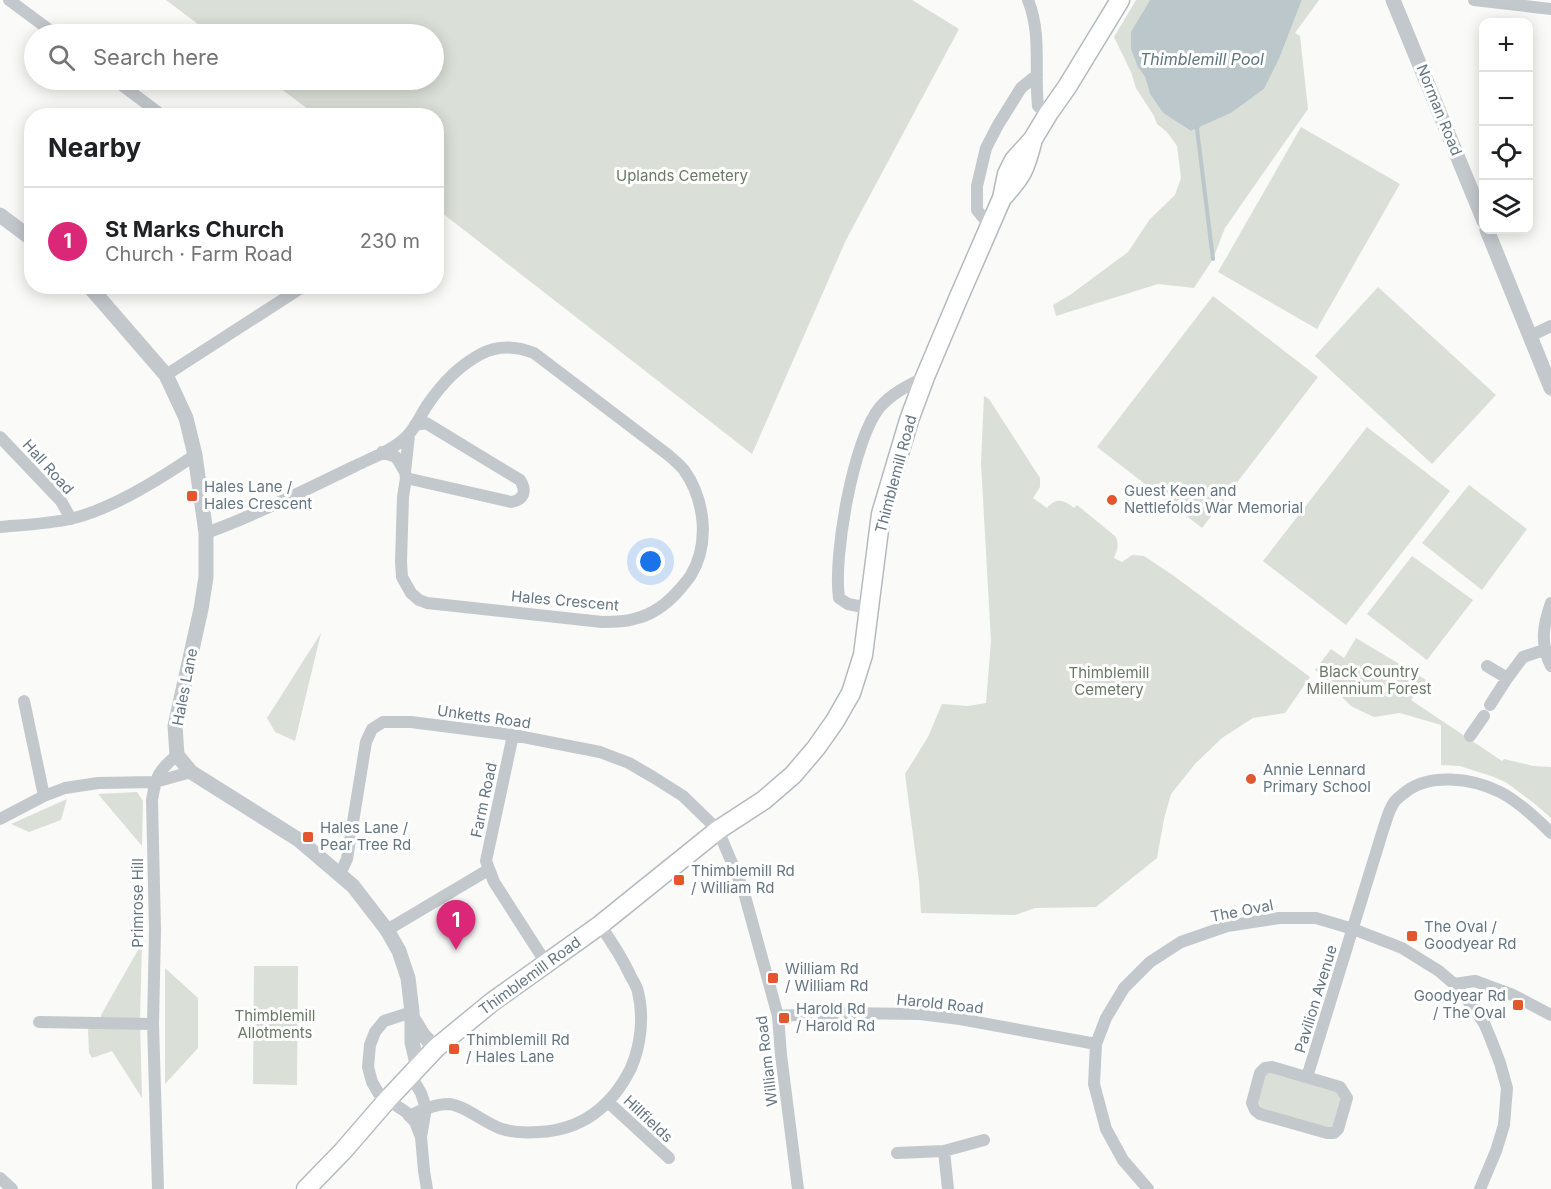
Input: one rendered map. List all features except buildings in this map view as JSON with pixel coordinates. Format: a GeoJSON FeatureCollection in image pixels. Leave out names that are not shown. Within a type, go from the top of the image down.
{"type":"FeatureCollection","features":[{"type":"Feature","properties":{"kind":"main road","name":"Thimblemill Road"},"geometry":{"type":"LineString","coordinates":[[306,1189],[344,1151],[388,1099],[436,1048],[492,1002],[600,925],[718,830],[807,743],[840,691],[864,634],[881,514],[910,418],[946,325],[1002,198],[1007,174],[1014,160],[1034,139],[1120,0]]}},
{"type":"Feature","properties":{"kind":"street"},"geometry":{"type":"LineString","coordinates":[[9,0],[41,24]]}},
{"type":"Feature","properties":{"kind":"street"},"geometry":{"type":"LineString","coordinates":[[1028,0],[1037,31],[1038,106],[1048,114]]}},
{"type":"Feature","properties":{"kind":"street"},"geometry":{"type":"LineString","coordinates":[[1474,0],[1551,9]]}},
{"type":"Feature","properties":{"kind":"street","name":"Norman Road"},"geometry":{"type":"LineString","coordinates":[[1398,1],[1479,208]]}},
{"type":"Feature","properties":{"kind":"street"},"geometry":{"type":"LineString","coordinates":[[990,225],[977,210],[977,186],[986,148],[1021,88],[1038,75]]}},
{"type":"Feature","properties":{"kind":"street"},"geometry":{"type":"LineString","coordinates":[[128,90],[152,108]]}},
{"type":"Feature","properties":{"kind":"street"},"geometry":{"type":"LineString","coordinates":[[0,215],[24,233]]}},
{"type":"Feature","properties":{"kind":"street"},"geometry":{"type":"LineString","coordinates":[[1489,234],[1551,388]]}},
{"type":"Feature","properties":{"kind":"street","name":"Hales Lane"},"geometry":{"type":"LineString","coordinates":[[96,294],[166,375],[186,418],[195,455],[206,533],[206,577],[175,726],[177,755]]}},
{"type":"Feature","properties":{"kind":"street"},"geometry":{"type":"LineString","coordinates":[[166,375],[292,294]]}},
{"type":"Feature","properties":{"kind":"street"},"geometry":{"type":"LineString","coordinates":[[1530,336],[1551,326]]}},
{"type":"Feature","properties":{"kind":"street","name":"Hales Crescent"},"geometry":{"type":"LineString","coordinates":[[206,533],[310,488],[396,444],[412,430],[428,404],[462,368],[487,351],[505,347],[524,349],[534,353],[683,468],[693,485],[703,521],[699,559],[690,576],[669,602],[645,616],[621,622],[602,622],[427,603],[419,600],[411,593],[402,577],[401,562],[403,497],[412,430]]}},
{"type":"Feature","properties":{"kind":"street","name":"Thimblemill Road"},"geometry":{"type":"LineString","coordinates":[[868,608],[839,598],[837,587],[842,530],[856,460],[866,430],[879,408],[898,391],[925,377]]}},
{"type":"Feature","properties":{"kind":"street"},"geometry":{"type":"LineString","coordinates":[[382,452],[396,457],[406,475],[511,502],[522,498],[524,486],[520,480],[426,423],[412,430]]}},
{"type":"Feature","properties":{"kind":"street","name":"Hall Road"},"geometry":{"type":"LineString","coordinates":[[0,437],[61,501],[71,519]]}},
{"type":"Feature","properties":{"kind":"street"},"geometry":{"type":"LineString","coordinates":[[0,527],[71,519],[112,504],[195,455]]}},
{"type":"Feature","properties":{"kind":"street"},"geometry":{"type":"LineString","coordinates":[[1551,603],[1543,638],[1544,650],[1551,666]]}},
{"type":"Feature","properties":{"kind":"street"},"geometry":{"type":"LineString","coordinates":[[1470,736],[1523,657],[1544,650]]}},
{"type":"Feature","properties":{"kind":"street"},"geometry":{"type":"LineString","coordinates":[[1487,666],[1507,678]]}},
{"type":"Feature","properties":{"kind":"street"},"geometry":{"type":"LineString","coordinates":[[24,701],[44,796]]}},
{"type":"Feature","properties":{"kind":"street","name":"Unketts Road"},"geometry":{"type":"LineString","coordinates":[[340,874],[347,860],[366,742],[372,729],[383,722],[411,722],[513,735],[600,752],[629,764],[682,796],[718,830]]}},
{"type":"Feature","properties":{"kind":"street","name":"Farm Road"},"geometry":{"type":"LineString","coordinates":[[488,870],[486,861],[513,735]]}},
{"type":"Feature","properties":{"kind":"street"},"geometry":{"type":"LineString","coordinates":[[155,782],[162,767],[177,755],[191,772],[299,840],[340,874],[353,886],[387,930],[399,951],[408,978],[415,1072],[426,1108],[421,1137],[423,1171],[427,1189]]}},
{"type":"Feature","properties":{"kind":"street"},"geometry":{"type":"LineString","coordinates":[[0,819],[44,796],[65,788],[98,783],[155,782],[191,772]]}},
{"type":"Feature","properties":{"kind":"street","name":"Pavilion Avenue"},"geometry":{"type":"LineString","coordinates":[[1307,1077],[1393,802],[1416,786],[1427,782],[1465,781],[1502,793],[1551,833]]}},
{"type":"Feature","properties":{"kind":"street","name":"Primrose Hill"},"geometry":{"type":"LineString","coordinates":[[155,782],[152,800],[153,1024],[158,1189]]}},
{"type":"Feature","properties":{"kind":"street","name":"William Road"},"geometry":{"type":"LineString","coordinates":[[718,830],[743,889],[778,1016],[798,1189]]}},
{"type":"Feature","properties":{"kind":"street"},"geometry":{"type":"LineString","coordinates":[[387,930],[488,870],[546,963]]}},
{"type":"Feature","properties":{"kind":"street","name":"The Oval"},"geometry":{"type":"LineString","coordinates":[[1148,1189],[1123,1160],[1106,1129],[1094,1083],[1096,1044],[1106,1018],[1124,988],[1150,962],[1181,942],[1227,926],[1279,918],[1316,918],[1353,929],[1402,948],[1439,971],[1454,984]]}},
{"type":"Feature","properties":{"kind":"street","name":"Hillfields"},"geometry":{"type":"LineString","coordinates":[[409,1116],[426,1108],[449,1104],[462,1108],[495,1126],[522,1133],[555,1131],[585,1121],[608,1102],[623,1084],[636,1056],[642,1025],[638,991],[623,960],[600,925]]}},
{"type":"Feature","properties":{"kind":"street"},"geometry":{"type":"LineString","coordinates":[[1454,984],[1475,981],[1513,995],[1551,1015]]}},
{"type":"Feature","properties":{"kind":"street"},"geometry":{"type":"LineString","coordinates":[[1454,984],[1484,1023],[1507,1088],[1504,1125],[1480,1189]]}},
{"type":"Feature","properties":{"kind":"street","name":"Harold Road"},"geometry":{"type":"LineString","coordinates":[[778,1016],[835,1013],[920,1014],[1096,1044]]}},
{"type":"Feature","properties":{"kind":"street"},"geometry":{"type":"LineString","coordinates":[[412,1015],[423,1035],[436,1048]]}},
{"type":"Feature","properties":{"kind":"street"},"geometry":{"type":"LineString","coordinates":[[412,1015],[384,1021],[375,1032],[370,1045],[368,1066],[372,1082],[379,1094],[415,1122],[421,1137]]}},
{"type":"Feature","properties":{"kind":"street"},"geometry":{"type":"LineString","coordinates":[[39,1022],[153,1024]]}},
{"type":"Feature","properties":{"kind":"street","name":"Pavilion Avenue"},"geometry":{"type":"LineString","coordinates":[[1272,1067],[1307,1077],[1340,1087],[1344,1091],[1347,1098],[1338,1129],[1334,1133],[1327,1134],[1260,1114],[1255,1110],[1252,1103],[1260,1073],[1265,1068],[1272,1067]]}},
{"type":"Feature","properties":{"kind":"street","name":"Hillfields"},"geometry":{"type":"LineString","coordinates":[[608,1102],[669,1158]]}},
{"type":"Feature","properties":{"kind":"street"},"geometry":{"type":"LineString","coordinates":[[897,1154],[944,1151],[984,1140]]}},
{"type":"Feature","properties":{"kind":"street"},"geometry":{"type":"LineString","coordinates":[[944,1151],[948,1189]]}},
{"type":"Feature","properties":{"kind":"street"},"geometry":{"type":"LineString","coordinates":[[0,1178],[12,1189]]}},
{"type":"Feature","properties":{"kind":"green space","name":"Uplands Cemetery"},"geometry":{"type":"Polygon","coordinates":[[[166,0],[912,0],[959,29],[846,240],[752,454],[444,214],[444,108],[307,108],[282,90],[444,90],[444,24],[198,24],[166,0]]]}},
{"type":"Feature","properties":{"kind":"green space"},"geometry":{"type":"Polygon","coordinates":[[[1136,0],[1150,0],[1143,12],[1138,67],[1145,77],[1150,94],[1163,113],[1191,131],[1231,113],[1264,89],[1279,59],[1302,0],[1319,0],[1295,33],[1300,36],[1308,109],[1225,228],[1213,259],[1194,288],[1158,284],[1056,316],[1053,305],[1128,252],[1150,219],[1175,195],[1181,178],[1177,146],[1167,132],[1157,124],[1136,88],[1114,37],[1136,0]]]}},
{"type":"Feature","properties":{"kind":"green space"},"geometry":{"type":"Polygon","coordinates":[[[1301,127],[1400,184],[1317,329],[1218,272],[1301,127]]]}},
{"type":"Feature","properties":{"kind":"green space"},"geometry":{"type":"Polygon","coordinates":[[[1378,287],[1496,395],[1432,464],[1315,356],[1378,287]]]}},
{"type":"Feature","properties":{"kind":"green space"},"geometry":{"type":"Polygon","coordinates":[[[1213,296],[1318,377],[1202,528],[1097,447],[1213,296]]]}},
{"type":"Feature","properties":{"kind":"green space","name":"Thimblemill Cemetery"},"geometry":{"type":"Polygon","coordinates":[[[984,396],[989,399],[1040,478],[1040,487],[1033,498],[1047,508],[1057,501],[1067,503],[1074,508],[1077,505],[1115,536],[1118,544],[1114,558],[1122,562],[1132,555],[1144,556],[1310,677],[1285,713],[1253,718],[1222,738],[1195,764],[1171,794],[1157,858],[1096,907],[1035,908],[1015,915],[921,913],[905,774],[928,737],[942,704],[968,706],[986,703],[991,641],[981,463],[984,396]]]}},
{"type":"Feature","properties":{"kind":"green space"},"geometry":{"type":"Polygon","coordinates":[[[1367,427],[1450,491],[1346,625],[1263,561],[1367,427]]]}},
{"type":"Feature","properties":{"kind":"green space"},"geometry":{"type":"Polygon","coordinates":[[[1469,485],[1527,529],[1482,590],[1422,543],[1469,485]]]}},
{"type":"Feature","properties":{"kind":"green space"},"geometry":{"type":"Polygon","coordinates":[[[1412,556],[1473,600],[1427,660],[1367,614],[1412,556]]]}},
{"type":"Feature","properties":{"kind":"green space"},"geometry":{"type":"Polygon","coordinates":[[[321,633],[295,741],[275,732],[267,718],[321,633]]]}},
{"type":"Feature","properties":{"kind":"green space","name":"Black Country Millennium Forest"},"geometry":{"type":"Polygon","coordinates":[[[1356,638],[1426,680],[1411,700],[1502,761],[1504,759],[1533,766],[1551,767],[1551,818],[1507,783],[1460,766],[1441,765],[1441,725],[1400,713],[1374,717],[1351,706],[1315,670],[1331,649],[1344,658],[1356,638]]]}},
{"type":"Feature","properties":{"kind":"green space"},"geometry":{"type":"Polygon","coordinates":[[[137,792],[143,801],[142,846],[98,794],[137,792]]]}},
{"type":"Feature","properties":{"kind":"green space"},"geometry":{"type":"Polygon","coordinates":[[[67,799],[61,820],[29,832],[11,824],[67,799]]]}},
{"type":"Feature","properties":{"kind":"green space"},"geometry":{"type":"Polygon","coordinates":[[[142,943],[140,1020],[142,1098],[112,1051],[92,1058],[89,1053],[88,1028],[101,1028],[101,1015],[142,943]]]}},
{"type":"Feature","properties":{"kind":"green space","name":"Thimblemill Allotments"},"geometry":{"type":"Polygon","coordinates":[[[254,966],[298,966],[297,1085],[253,1084],[254,966]]]}},
{"type":"Feature","properties":{"kind":"green space"},"geometry":{"type":"Polygon","coordinates":[[[165,968],[198,998],[198,1048],[165,1084],[165,968]]]}},
{"type":"Feature","properties":{"kind":"green space"},"geometry":{"type":"Polygon","coordinates":[[[1275,1072],[1336,1091],[1341,1104],[1333,1127],[1327,1129],[1263,1110],[1258,1098],[1263,1077],[1275,1072]]]}},
{"type":"Feature","properties":{"kind":"water","name":"Thimblemill Pool"},"geometry":{"type":"Polygon","coordinates":[[[1150,0],[1302,0],[1279,59],[1264,89],[1231,113],[1191,131],[1163,113],[1150,94],[1145,77],[1131,49],[1131,32],[1150,0]]]}},
{"type":"Feature","properties":{"kind":"waterway"},"geometry":{"type":"LineString","coordinates":[[1198,126],[1213,259]]}},
{"type":"Feature","properties":{"kind":"place","name":"Hales Lane / Hales Crescent"},"geometry":{"type":"Point","coordinates":[192,496]}},
{"type":"Feature","properties":{"kind":"place","name":"Guest Keen and Nettlefolds War Memorial"},"geometry":{"type":"Point","coordinates":[1112,500]}},
{"type":"Feature","properties":{"kind":"place","name":"Annie Lennard Primary School"},"geometry":{"type":"Point","coordinates":[1251,779]}},
{"type":"Feature","properties":{"kind":"place","name":"Hales Lane / Pear Tree Rd"},"geometry":{"type":"Point","coordinates":[308,837]}},
{"type":"Feature","properties":{"kind":"place","name":"Thimblemill Rd / William Rd"},"geometry":{"type":"Point","coordinates":[679,880]}},
{"type":"Feature","properties":{"kind":"place","name":"The Oval / Goodyear Rd"},"geometry":{"type":"Point","coordinates":[1412,936]}},
{"type":"Feature","properties":{"kind":"place","name":"St Marks Church"},"geometry":{"type":"Point","coordinates":[456,950]}},
{"type":"Feature","properties":{"kind":"place","name":"William Rd / William Rd"},"geometry":{"type":"Point","coordinates":[773,978]}},
{"type":"Feature","properties":{"kind":"place","name":"Goodyear Rd / The Oval"},"geometry":{"type":"Point","coordinates":[1518,1005]}},
{"type":"Feature","properties":{"kind":"place","name":"Harold Rd / Harold Rd"},"geometry":{"type":"Point","coordinates":[784,1018]}},
{"type":"Feature","properties":{"kind":"place","name":"Thimblemill Rd / Hales Lane"},"geometry":{"type":"Point","coordinates":[454,1049]}}]}
